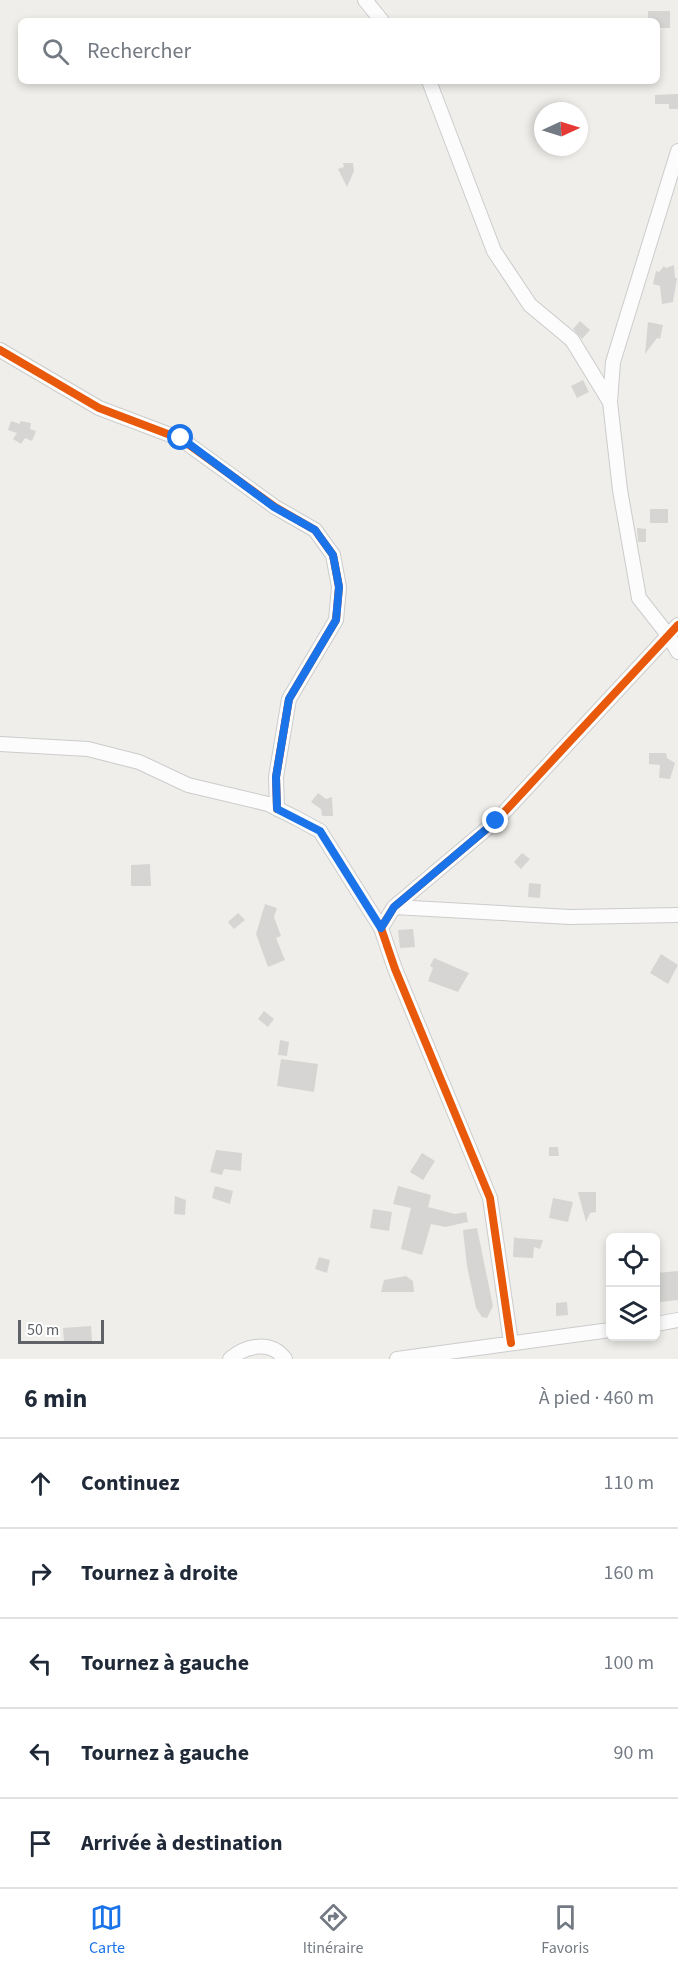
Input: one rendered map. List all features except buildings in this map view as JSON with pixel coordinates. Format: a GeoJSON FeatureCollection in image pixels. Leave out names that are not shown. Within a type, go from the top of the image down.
{"type":"FeatureCollection","features":[{"type":"Feature","properties":{"kind":"street"},"geometry":{"type":"LineString","coordinates":[[365,0],[380,18]]}},
{"type":"Feature","properties":{"kind":"street"},"geometry":{"type":"LineString","coordinates":[[430,84],[495,251],[530,305],[572,340],[610,402]]}},
{"type":"Feature","properties":{"kind":"street"},"geometry":{"type":"LineString","coordinates":[[678,151],[613,362],[610,402],[620,490],[639,598],[673,630],[678,652]]}},
{"type":"Feature","properties":{"kind":"street"},"geometry":{"type":"LineString","coordinates":[[0,350],[99,408],[181,438],[274,507],[315,530],[333,555],[339,587],[336,620],[289,699],[276,777],[277,809]]}},
{"type":"Feature","properties":{"kind":"street"},"geometry":{"type":"LineString","coordinates":[[381,928],[394,907],[496,821],[673,630]]}},
{"type":"Feature","properties":{"kind":"street"},"geometry":{"type":"LineString","coordinates":[[0,744],[87,749],[139,762],[188,785],[277,809],[320,831],[381,928],[395,969],[490,1198],[511,1343]]}},
{"type":"Feature","properties":{"kind":"street"},"geometry":{"type":"LineString","coordinates":[[394,907],[570,917],[678,915]]}},
{"type":"Feature","properties":{"kind":"street"},"geometry":{"type":"LineString","coordinates":[[660,1323],[678,1320]]}},
{"type":"Feature","properties":{"kind":"street"},"geometry":{"type":"LineString","coordinates":[[397,1359],[606,1331]]}},
{"type":"Feature","properties":{"kind":"street"},"geometry":{"type":"LineString","coordinates":[[230,1359],[242,1350],[255,1346],[270,1348],[285,1359]]}},
{"type":"Feature","properties":{"kind":"cycle path"},"geometry":{"type":"LineString","coordinates":[[0,350],[99,408],[181,439],[275,507],[315,530],[333,555],[339,587],[336,620],[289,699],[276,777],[277,809]]}},
{"type":"Feature","properties":{"kind":"cycle path"},"geometry":{"type":"LineString","coordinates":[[511,1343],[490,1198],[395,969],[381,928],[394,907],[496,821],[678,625]]}},
{"type":"Feature","properties":{"kind":"route"},"geometry":{"type":"LineString","coordinates":[[181,438],[274,507],[315,530],[333,555],[339,587],[336,620],[289,699],[276,777],[277,809],[320,831],[381,928],[394,907],[496,821]]}}]}
